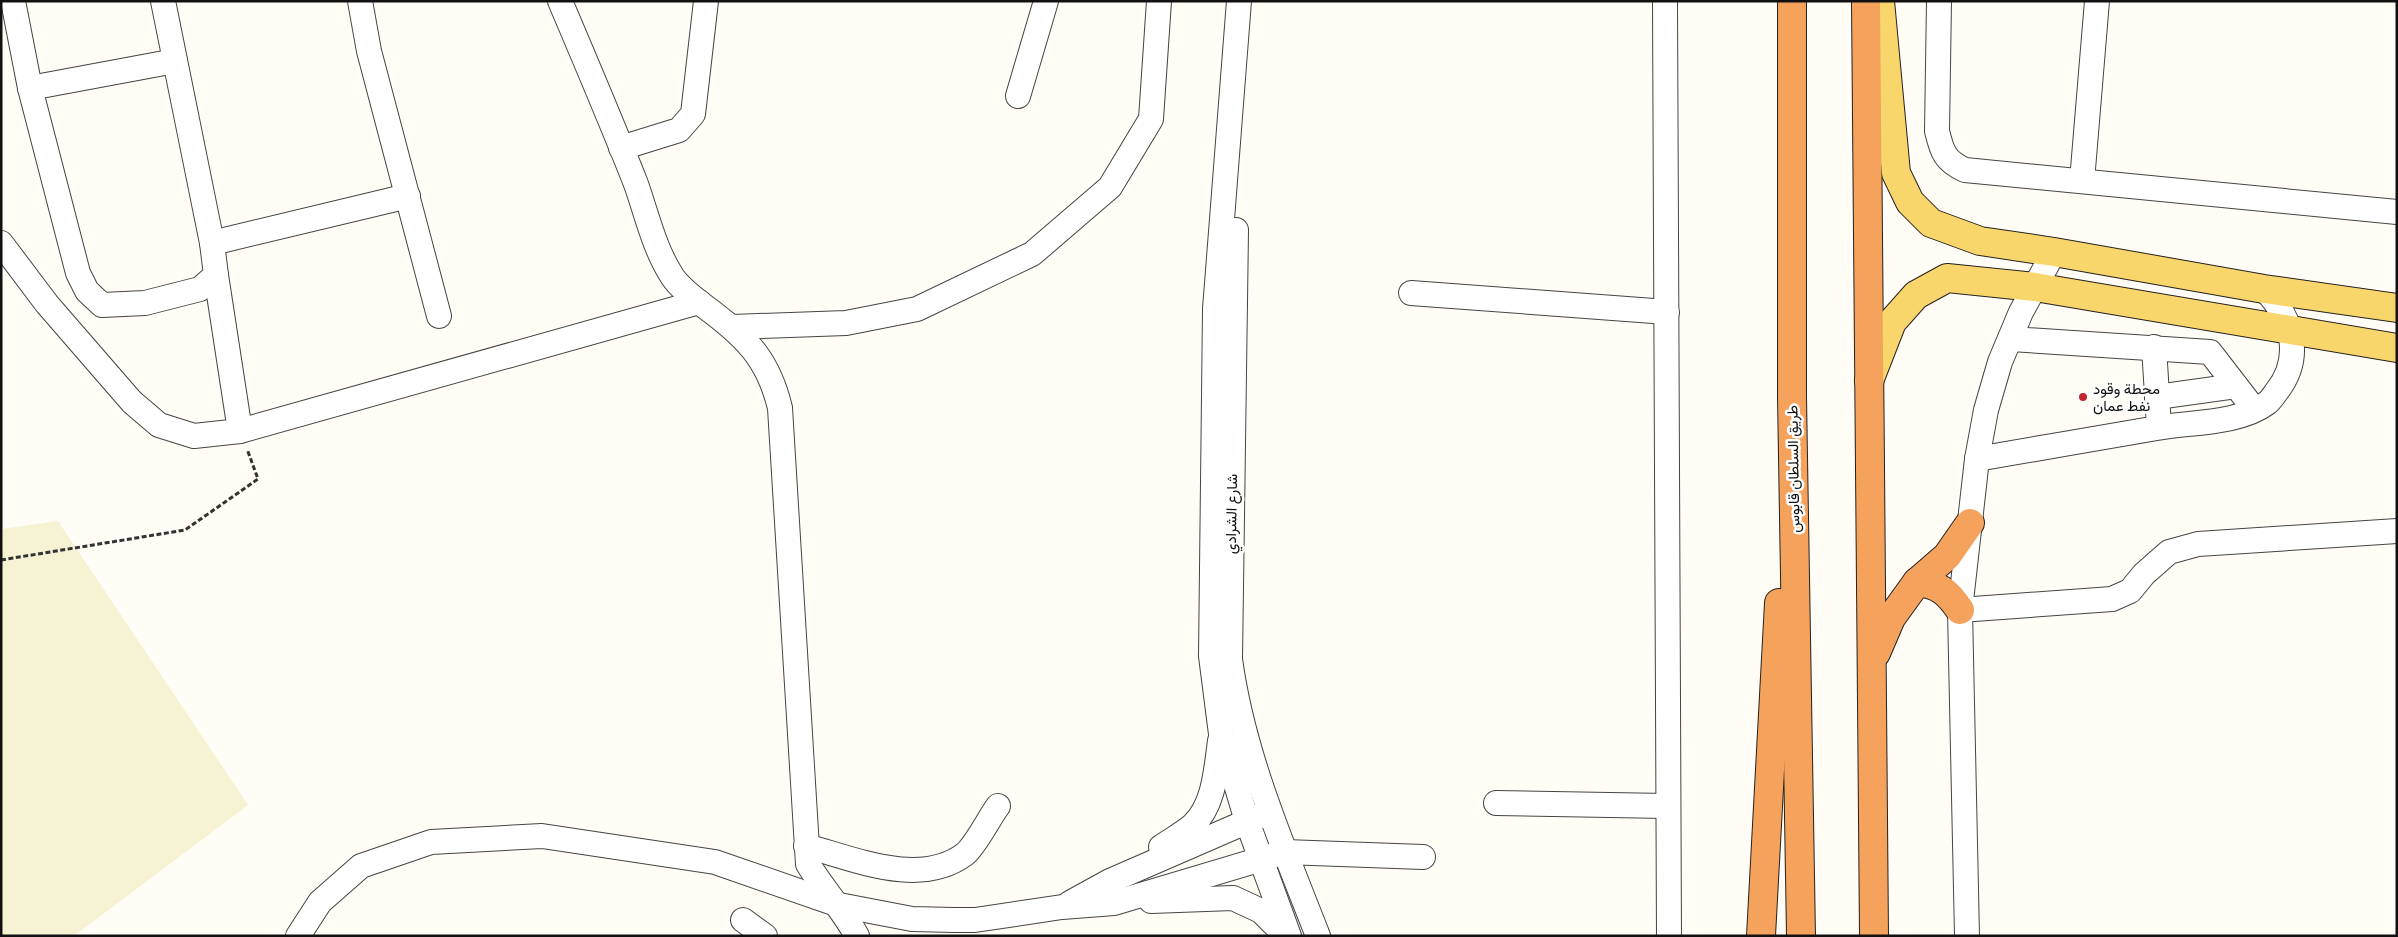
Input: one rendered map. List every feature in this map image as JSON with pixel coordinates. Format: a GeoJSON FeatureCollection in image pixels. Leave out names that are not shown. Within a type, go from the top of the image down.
{"type":"FeatureCollection","features":[{"type":"Feature","properties":{"kind":"highway","name":"طريق السلطان قابوس"},"geometry":{"type":"LineString","coordinates":[[1792,1],[1792,397],[1802,936]]}},
{"type":"Feature","properties":{"kind":"highway"},"geometry":{"type":"LineString","coordinates":[[1866,1],[1874,936]]}},
{"type":"Feature","properties":{"kind":"highway"},"geometry":{"type":"LineString","coordinates":[[1761,936],[1792,397]]}},
{"type":"Feature","properties":{"kind":"highway"},"geometry":{"type":"LineString","coordinates":[[1872,661],[1902,600],[1917,582],[1947,556],[1970,523]]}},
{"type":"Feature","properties":{"kind":"highway"},"geometry":{"type":"LineString","coordinates":[[1917,582],[1935,584],[1951,597],[1960,610]]}},
{"type":"Feature","properties":{"kind":"main road"},"geometry":{"type":"LineString","coordinates":[[1880,1],[1896,173],[1910,202],[1932,223],[1980,241],[2054,252],[2264,290],[2397,308]]}},
{"type":"Feature","properties":{"kind":"main road"},"geometry":{"type":"LineString","coordinates":[[1869,381],[1892,322],[1916,295],[1947,278],[2035,287],[2397,348]]}},
{"type":"Feature","properties":{"kind":"street"},"geometry":{"type":"LineString","coordinates":[[13,1],[30,88],[78,273],[87,291],[102,305],[145,302],[200,289],[216,275]]}},
{"type":"Feature","properties":{"kind":"street"},"geometry":{"type":"LineString","coordinates":[[163,1],[212,243],[240,431]]}},
{"type":"Feature","properties":{"kind":"street"},"geometry":{"type":"LineString","coordinates":[[360,1],[370,51],[439,316]]}},
{"type":"Feature","properties":{"kind":"street"},"geometry":{"type":"LineString","coordinates":[[560,1],[621,148],[665,262],[673,277],[699,302],[732,327],[762,359],[775,386],[780,408],[808,864],[818,880],[839,905],[857,936]]}},
{"type":"Feature","properties":{"kind":"street"},"geometry":{"type":"LineString","coordinates":[[621,148],[680,130],[693,114],[706,1]]}},
{"type":"Feature","properties":{"kind":"street"},"geometry":{"type":"LineString","coordinates":[[1018,96],[1046,1]]}},
{"type":"Feature","properties":{"kind":"street"},"geometry":{"type":"LineString","coordinates":[[732,327],[846,323],[917,308],[1032,254],[1110,187],[1151,119],[1159,1]]}},
{"type":"Feature","properties":{"kind":"street","name":"شارع الشرادي"},"geometry":{"type":"LineString","coordinates":[[1239,1],[1215,309],[1211,656],[1220,734],[1246,821],[1288,936]]}},
{"type":"Feature","properties":{"kind":"street"},"geometry":{"type":"LineString","coordinates":[[1665,1],[1668,936]]}},
{"type":"Feature","properties":{"kind":"street"},"geometry":{"type":"LineString","coordinates":[[1939,1],[1937,131],[1941,147],[1951,164],[1965,170],[2397,212]]}},
{"type":"Feature","properties":{"kind":"street"},"geometry":{"type":"LineString","coordinates":[[2082,181],[2097,1]]}},
{"type":"Feature","properties":{"kind":"street"},"geometry":{"type":"LineString","coordinates":[[30,88],[175,61]]}},
{"type":"Feature","properties":{"kind":"street","name":"شارع الشرادي"},"geometry":{"type":"LineString","coordinates":[[1233,79],[1236,177],[1230,659],[1243,725],[1270,812],[1318,936]]}},
{"type":"Feature","properties":{"kind":"street"},"geometry":{"type":"LineString","coordinates":[[212,243],[408,196]]}},
{"type":"Feature","properties":{"kind":"street"},"geometry":{"type":"LineString","coordinates":[[1,244],[47,304],[132,402],[159,425],[194,436],[240,431],[699,302]]}},
{"type":"Feature","properties":{"kind":"street"},"geometry":{"type":"LineString","coordinates":[[1967,936],[1960,610],[1977,460],[1992,386],[2021,312],[2054,252]]}},
{"type":"Feature","properties":{"kind":"street"},"geometry":{"type":"LineString","coordinates":[[1977,460],[2159,427],[2202,423],[2241,415],[2267,403],[2286,379],[2292,353],[2290,330],[2280,308],[2264,290]]}},
{"type":"Feature","properties":{"kind":"street"},"geometry":{"type":"LineString","coordinates":[[1411,293],[1667,312]]}},
{"type":"Feature","properties":{"kind":"street"},"geometry":{"type":"LineString","coordinates":[[2011,339],[2210,352],[2254,409]]}},
{"type":"Feature","properties":{"kind":"street"},"geometry":{"type":"LineString","coordinates":[[2154,347],[2159,427]]}},
{"type":"Feature","properties":{"kind":"street"},"geometry":{"type":"LineString","coordinates":[[2157,397],[2236,386]]}},
{"type":"Feature","properties":{"kind":"street"},"geometry":{"type":"LineString","coordinates":[[1960,610],[2112,599],[2130,591],[2144,574],[2169,552],[2198,544],[2397,531]]}},
{"type":"Feature","properties":{"kind":"street"},"geometry":{"type":"LineString","coordinates":[[1112,892],[1194,825],[1204,810],[1212,791],[1220,734]]}},
{"type":"Feature","properties":{"kind":"street"},"geometry":{"type":"LineString","coordinates":[[1496,803],[1667,806]]}},
{"type":"Feature","properties":{"kind":"street"},"geometry":{"type":"LineString","coordinates":[[806,846],[904,871],[941,868],[967,853],[998,806]]}},
{"type":"Feature","properties":{"kind":"street"},"geometry":{"type":"LineString","coordinates":[[1112,892],[1246,821],[1270,812]]}},
{"type":"Feature","properties":{"kind":"street"},"geometry":{"type":"LineString","coordinates":[[298,936],[320,902],[361,866],[431,842],[542,836],[715,862],[839,905],[912,919],[961,920],[995,918],[1062,907],[1112,892],[1260,860],[1285,852],[1423,857]]}},
{"type":"Feature","properties":{"kind":"street"},"geometry":{"type":"LineString","coordinates":[[1112,892],[1233,898],[1261,911],[1288,936]]}},
{"type":"Feature","properties":{"kind":"street"},"geometry":{"type":"LineString","coordinates":[[743,920],[764,936]]}},
{"type":"Feature","properties":{"kind":"path"},"geometry":{"type":"LineString","coordinates":[[1,560],[185,530],[258,479],[240,431]]}},
{"type":"Feature","properties":{"kind":"shaded area"},"geometry":{"type":"Polygon","coordinates":[[[58,521],[248,805],[74,936],[1,936],[1,529],[58,521]]]}},
{"type":"Feature","properties":{"kind":"place","name":"محطة وقود نفط عمان"},"geometry":{"type":"Point","coordinates":[2083,397]}}]}
